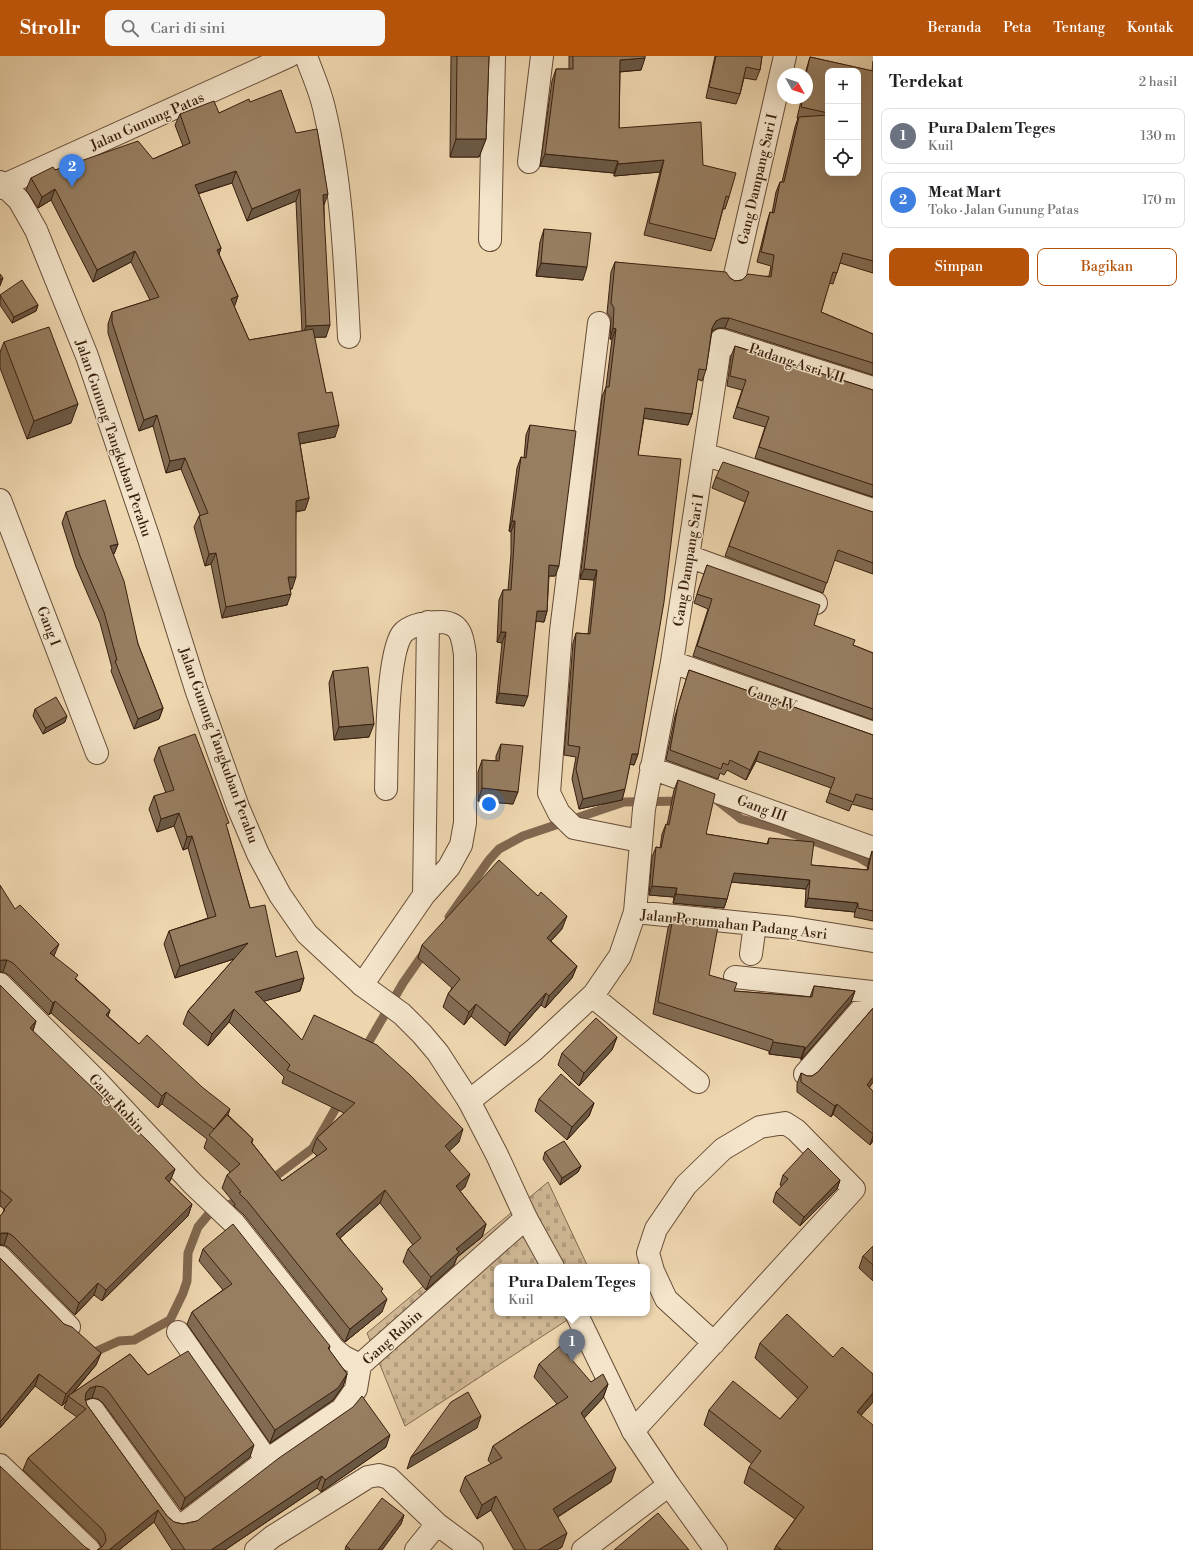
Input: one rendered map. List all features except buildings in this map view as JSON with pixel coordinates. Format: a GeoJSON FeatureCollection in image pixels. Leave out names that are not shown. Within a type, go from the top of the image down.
{"type":"FeatureCollection","features":[{"type":"Feature","properties":{"kind":"street","name":"Jalan Gunung Patas"},"geometry":{"type":"LineString","coordinates":[[1,185],[289,56]]}},
{"type":"Feature","properties":{"kind":"street"},"geometry":{"type":"LineString","coordinates":[[306,56],[324,107],[336,177],[344,241],[349,337]]}},
{"type":"Feature","properties":{"kind":"street"},"geometry":{"type":"LineString","coordinates":[[490,240],[494,56]]}},
{"type":"Feature","properties":{"kind":"street"},"geometry":{"type":"LineString","coordinates":[[529,162],[542,56]]}},
{"type":"Feature","properties":{"kind":"street","name":"Gang Dampang Sari I"},"geometry":{"type":"LineString","coordinates":[[734,279],[785,56]]}},
{"type":"Feature","properties":{"kind":"street","name":"Jalan Gunung Tangkuban Perahu"},"geometry":{"type":"LineString","coordinates":[[1,185],[19,200],[36,230],[87,356],[149,539],[199,696],[238,807],[258,854],[280,895],[307,934],[367,989],[402,1014],[438,1053],[469,1101],[497,1155],[526,1218],[551,1264]]}},
{"type":"Feature","properties":{"kind":"street"},"geometry":{"type":"LineString","coordinates":[[599,323],[561,631],[549,793],[559,813],[574,828],[640,841]]}},
{"type":"Feature","properties":{"kind":"street","name":"Gang Dampang Sari I"},"geometry":{"type":"LineString","coordinates":[[650,774],[672,662],[721,340]]}},
{"type":"Feature","properties":{"kind":"street","name":"Padang Asri VII"},"geometry":{"type":"LineString","coordinates":[[721,340],[873,388]]}},
{"type":"Feature","properties":{"kind":"street"},"geometry":{"type":"LineString","coordinates":[[704,454],[873,510]]}},
{"type":"Feature","properties":{"kind":"street","name":"Gang I"},"geometry":{"type":"LineString","coordinates":[[0,500],[97,753]]}},
{"type":"Feature","properties":{"kind":"street"},"geometry":{"type":"LineString","coordinates":[[688,556],[816,603]]}},
{"type":"Feature","properties":{"kind":"street"},"geometry":{"type":"LineString","coordinates":[[367,989],[424,895],[449,867],[461,845],[465,823],[465,655],[462,635],[457,627],[444,622],[428,622],[403,633],[396,647],[391,676],[386,789]]}},
{"type":"Feature","properties":{"kind":"street"},"geometry":{"type":"LineString","coordinates":[[424,895],[428,622]]}},
{"type":"Feature","properties":{"kind":"street","name":"Gang IV"},"geometry":{"type":"LineString","coordinates":[[672,662],[873,733]]}},
{"type":"Feature","properties":{"kind":"street"},"geometry":{"type":"LineString","coordinates":[[635,912],[640,841],[650,774]]}},
{"type":"Feature","properties":{"kind":"street","name":"Gang III"},"geometry":{"type":"LineString","coordinates":[[650,774],[873,848]]}},
{"type":"Feature","properties":{"kind":"street","name":"Jalan Perumahan Padang Asri"},"geometry":{"type":"LineString","coordinates":[[469,1101],[534,1050],[592,996],[620,956],[635,912],[755,924],[873,941]]}},
{"type":"Feature","properties":{"kind":"street"},"geometry":{"type":"LineString","coordinates":[[751,954],[755,924]]}},
{"type":"Feature","properties":{"kind":"street"},"geometry":{"type":"LineString","coordinates":[[735,977],[873,992]]}},
{"type":"Feature","properties":{"kind":"street","name":"Gang Robin"},"geometry":{"type":"LineString","coordinates":[[0,984],[95,1079],[193,1184],[234,1223],[325,1339],[344,1357],[360,1365]]}},
{"type":"Feature","properties":{"kind":"street"},"geometry":{"type":"LineString","coordinates":[[592,996],[698,1082]]}},
{"type":"Feature","properties":{"kind":"street"},"geometry":{"type":"LineString","coordinates":[[805,1074],[873,996]]}},
{"type":"Feature","properties":{"kind":"street"},"geometry":{"type":"LineString","coordinates":[[633,1430],[714,1343],[854,1189],[796,1130],[785,1123],[760,1128],[723,1149],[686,1186],[656,1228],[648,1253],[654,1272],[666,1299],[714,1343]]}},
{"type":"Feature","properties":{"kind":"street","name":"Gang Robin"},"geometry":{"type":"LineString","coordinates":[[93,1410],[173,1522],[177,1524],[185,1523],[267,1460],[342,1408],[356,1389],[360,1365],[526,1218]]}},
{"type":"Feature","properties":{"kind":"street"},"geometry":{"type":"LineString","coordinates":[[0,1257],[69,1328]]}},
{"type":"Feature","properties":{"kind":"street"},"geometry":{"type":"LineString","coordinates":[[577,1316],[633,1430],[669,1485],[716,1550]]}},
{"type":"Feature","properties":{"kind":"street"},"geometry":{"type":"LineString","coordinates":[[178,1332],[267,1460]]}},
{"type":"Feature","properties":{"kind":"street"},"geometry":{"type":"LineString","coordinates":[[0,1465],[89,1550]]}},
{"type":"Feature","properties":{"kind":"street"},"geometry":{"type":"LineString","coordinates":[[256,1550],[272,1537],[368,1477],[379,1475],[389,1478],[437,1524],[472,1550]]}},
{"type":"Feature","properties":{"kind":"street"},"geometry":{"type":"LineString","coordinates":[[583,1550],[669,1485]]}},
{"type":"Feature","properties":{"kind":"street"},"geometry":{"type":"LineString","coordinates":[[416,1550],[437,1524]]}},
{"type":"Feature","properties":{"kind":"green space"},"geometry":{"type":"Polygon","coordinates":[[[548,1182],[587,1264],[494,1264],[494,1316],[573,1316],[405,1426],[367,1333],[548,1182]]]}},
{"type":"Feature","properties":{"kind":"waterway"},"geometry":{"type":"LineString","coordinates":[[449,917],[489,860],[499,849],[523,836],[624,802],[683,801]]}},
{"type":"Feature","properties":{"kind":"waterway"},"geometry":{"type":"LineString","coordinates":[[718,801],[741,819],[780,829],[858,857],[873,866]]}},
{"type":"Feature","properties":{"kind":"waterway"},"geometry":{"type":"LineString","coordinates":[[363,1052],[403,983],[426,950]]}},
{"type":"Feature","properties":{"kind":"waterway"},"geometry":{"type":"LineString","coordinates":[[268,1182],[313,1148],[341,1099]]}},
{"type":"Feature","properties":{"kind":"waterway"},"geometry":{"type":"LineString","coordinates":[[88,1355],[119,1341],[134,1340],[170,1320],[187,1281],[188,1253],[198,1227],[208,1215],[219,1208],[245,1199]]}},
{"type":"Feature","properties":{"kind":"place","name":"Meat Mart"},"geometry":{"type":"Point","coordinates":[72,187]}},
{"type":"Feature","properties":{"kind":"place","name":"Pura Dalem Teges"},"geometry":{"type":"Point","coordinates":[572,1362]}}]}
